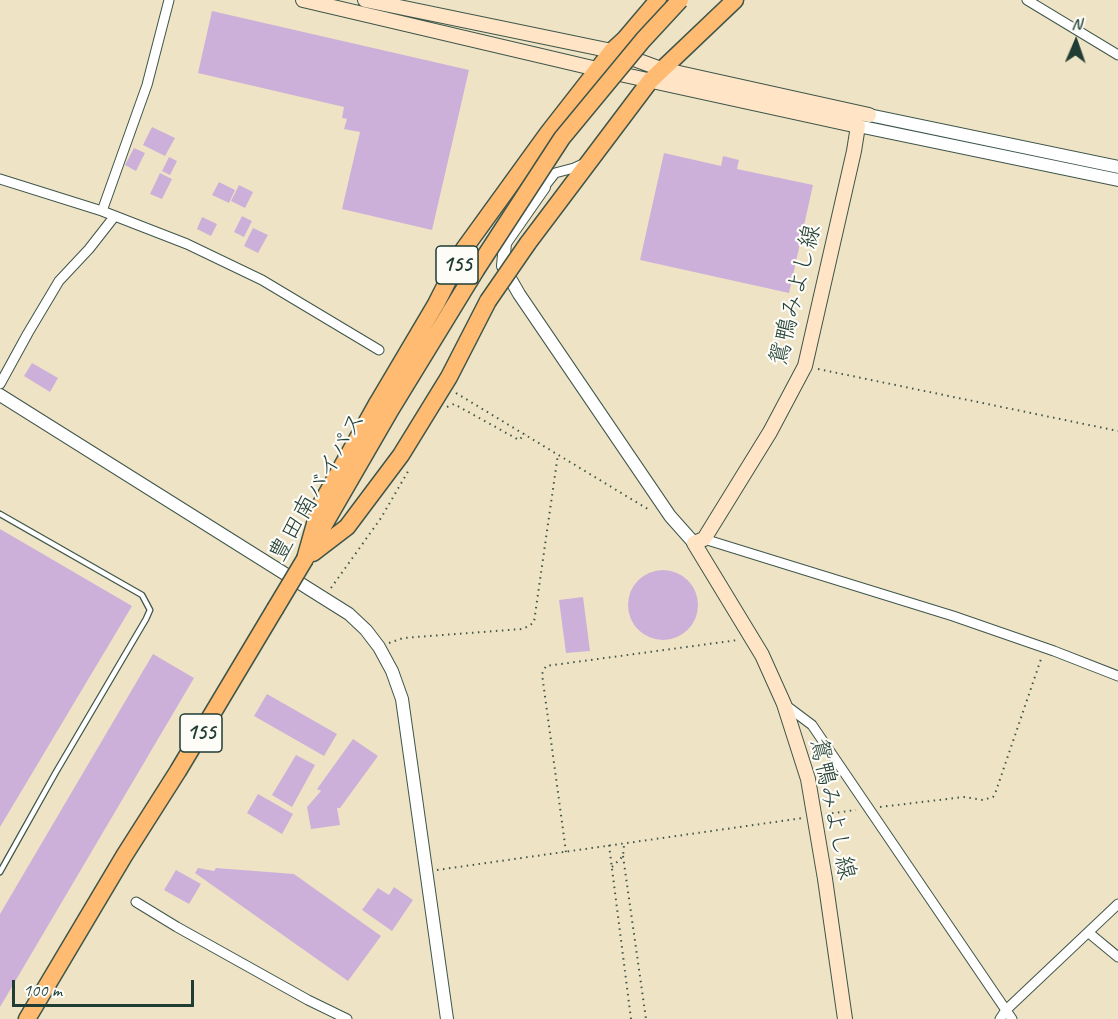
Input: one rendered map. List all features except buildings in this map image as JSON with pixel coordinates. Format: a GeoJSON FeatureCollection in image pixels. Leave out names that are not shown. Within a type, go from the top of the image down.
{"type":"FeatureCollection","features":[{"type":"Feature","properties":{"kind":"highway","name":"155"},"geometry":{"type":"LineString","coordinates":[[305,559],[320,506],[436,304],[464,249],[597,69],[658,0]]}},
{"type":"Feature","properties":{"kind":"highway","name":"豊田南バイパス"},"geometry":{"type":"LineString","coordinates":[[27,1019],[124,856],[178,771],[305,559],[391,409],[476,270],[562,138],[643,40],[680,0]]}},
{"type":"Feature","properties":{"kind":"highway","name":"155"},"geometry":{"type":"LineString","coordinates":[[305,559],[347,526],[401,455],[449,377],[488,301],[528,243],[655,75],[735,0]]}},
{"type":"Feature","properties":{"kind":"main road"},"geometry":{"type":"LineString","coordinates":[[303,0],[597,69],[655,75],[869,115]]}},
{"type":"Feature","properties":{"kind":"main road"},"geometry":{"type":"LineString","coordinates":[[365,0],[612,51],[655,75],[858,126]]}},
{"type":"Feature","properties":{"kind":"main road","name":"鴛鴨みよし線"},"geometry":{"type":"LineString","coordinates":[[845,1019],[808,779],[784,704],[770,672],[699,541],[770,432],[805,366],[858,126]]}},
{"type":"Feature","properties":{"kind":"street"},"geometry":{"type":"LineString","coordinates":[[102,211],[147,85],[169,0]]}},
{"type":"Feature","properties":{"kind":"street"},"geometry":{"type":"LineString","coordinates":[[1027,0],[1118,55]]}},
{"type":"Feature","properties":{"kind":"street"},"geometry":{"type":"LineString","coordinates":[[869,115],[1118,167]]}},
{"type":"Feature","properties":{"kind":"street"},"geometry":{"type":"LineString","coordinates":[[858,126],[1118,180]]}},
{"type":"Feature","properties":{"kind":"street"},"geometry":{"type":"LineString","coordinates":[[544,187],[548,133]]}},
{"type":"Feature","properties":{"kind":"street"},"geometry":{"type":"LineString","coordinates":[[590,161],[555,173],[505,243],[503,266],[519,294],[670,516],[699,541],[953,615],[1118,676]]}},
{"type":"Feature","properties":{"kind":"street"},"geometry":{"type":"LineString","coordinates":[[0,179],[102,211],[187,244],[262,280],[380,350]]}},
{"type":"Feature","properties":{"kind":"street"},"geometry":{"type":"LineString","coordinates":[[0,384],[59,281],[89,249],[114,217]]}},
{"type":"Feature","properties":{"kind":"street"},"geometry":{"type":"LineString","coordinates":[[0,395],[349,614],[366,630],[379,647],[392,671],[402,699],[447,1019]]}},
{"type":"Feature","properties":{"kind":"street"},"geometry":{"type":"LineString","coordinates":[[784,704],[812,725],[1012,1019]]}},
{"type":"Feature","properties":{"kind":"street"},"geometry":{"type":"LineString","coordinates":[[136,902],[308,1000],[347,1019]]}},
{"type":"Feature","properties":{"kind":"street"},"geometry":{"type":"LineString","coordinates":[[1000,1019],[1006,1010],[1118,904]]}},
{"type":"Feature","properties":{"kind":"street"},"geometry":{"type":"LineString","coordinates":[[1089,933],[1118,957]]}},
{"type":"Feature","properties":{"kind":"lane"},"geometry":{"type":"LineString","coordinates":[[0,514],[142,595],[150,610],[0,872]]}},
{"type":"Feature","properties":{"kind":"path"},"geometry":{"type":"LineString","coordinates":[[805,366],[1118,431]]}},
{"type":"Feature","properties":{"kind":"path"},"geometry":{"type":"LineString","coordinates":[[451,390],[660,516],[670,516]]}},
{"type":"Feature","properties":{"kind":"path"},"geometry":{"type":"LineString","coordinates":[[447,407],[454,404],[519,440],[525,434]]}},
{"type":"Feature","properties":{"kind":"path"},"geometry":{"type":"LineString","coordinates":[[379,647],[403,638],[522,629],[534,622],[558,454]]}},
{"type":"Feature","properties":{"kind":"path"},"geometry":{"type":"LineString","coordinates":[[324,598],[381,518],[411,467]]}},
{"type":"Feature","properties":{"kind":"path"},"geometry":{"type":"LineString","coordinates":[[566,852],[542,674],[546,666],[751,638]]}},
{"type":"Feature","properties":{"kind":"path"},"geometry":{"type":"LineString","coordinates":[[426,872],[869,808],[964,796],[983,800],[993,797],[1044,648]]}},
{"type":"Feature","properties":{"kind":"path"},"geometry":{"type":"LineString","coordinates":[[624,843],[623,856],[646,1019]]}},
{"type":"Feature","properties":{"kind":"path"},"geometry":{"type":"LineString","coordinates":[[609,845],[631,1019]]}},
{"type":"Feature","properties":{"kind":"path"},"geometry":{"type":"LineString","coordinates":[[612,867],[623,856]]}}]}
